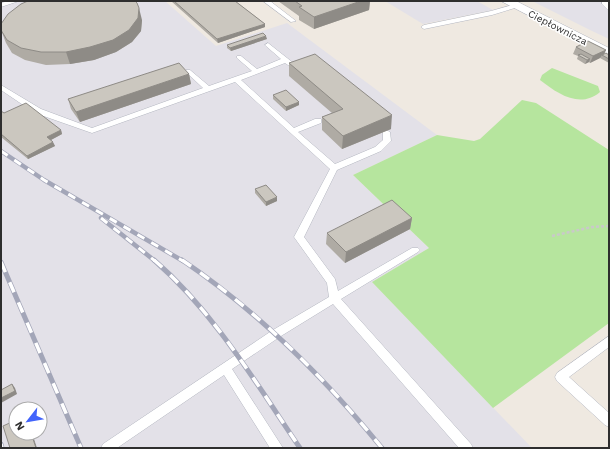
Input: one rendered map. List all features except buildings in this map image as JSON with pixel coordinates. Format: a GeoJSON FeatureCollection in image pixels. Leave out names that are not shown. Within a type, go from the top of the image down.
{"type":"FeatureCollection","features":[{"type":"Feature","properties":{"kind":"street","name":"Ciepłownicza"},"geometry":{"type":"LineString","coordinates":[[512,3],[609,53]]}},
{"type":"Feature","properties":{"kind":"lane"},"geometry":{"type":"LineString","coordinates":[[1,5],[16,1]]}},
{"type":"Feature","properties":{"kind":"lane"},"geometry":{"type":"LineString","coordinates":[[266,1],[294,21]]}},
{"type":"Feature","properties":{"kind":"lane"},"geometry":{"type":"LineString","coordinates":[[605,1],[604,4],[609,9]]}},
{"type":"Feature","properties":{"kind":"lane"},"geometry":{"type":"LineString","coordinates":[[424,27],[492,13],[512,3]]}},
{"type":"Feature","properties":{"kind":"lane"},"geometry":{"type":"LineString","coordinates":[[268,45],[299,70]]}},
{"type":"Feature","properties":{"kind":"lane"},"geometry":{"type":"LineString","coordinates":[[239,57],[256,71]]}},
{"type":"Feature","properties":{"kind":"lane"},"geometry":{"type":"LineString","coordinates":[[2,90],[38,111],[92,131],[286,60]]}},
{"type":"Feature","properties":{"kind":"lane"},"geometry":{"type":"LineString","coordinates":[[188,71],[208,89]]}},
{"type":"Feature","properties":{"kind":"lane"},"geometry":{"type":"LineString","coordinates":[[236,79],[334,168]]}},
{"type":"Feature","properties":{"kind":"lane"},"geometry":{"type":"LineString","coordinates":[[293,131],[318,121]]}},
{"type":"Feature","properties":{"kind":"lane"},"geometry":{"type":"LineString","coordinates":[[386,132],[387,141],[378,149],[334,168],[299,237],[332,282],[334,298],[467,448]]}},
{"type":"Feature","properties":{"kind":"lane"},"geometry":{"type":"LineString","coordinates":[[109,447],[278,333],[415,250]]}},
{"type":"Feature","properties":{"kind":"lane"},"geometry":{"type":"LineString","coordinates":[[609,341],[561,377],[609,422]]}},
{"type":"Feature","properties":{"kind":"lane"},"geometry":{"type":"LineString","coordinates":[[226,369],[277,448]]}},
{"type":"Feature","properties":{"kind":"path"},"geometry":{"type":"LineString","coordinates":[[552,236],[592,227],[609,226]]}},
{"type":"Feature","properties":{"kind":"shaded area"},"geometry":{"type":"Polygon","coordinates":[[[1,1],[165,1],[216,46],[287,23],[437,135],[353,175],[429,248],[372,282],[532,448],[1,448],[1,1]]]}},
{"type":"Feature","properties":{"kind":"shaded area"},"geometry":{"type":"Polygon","coordinates":[[[385,1],[477,1],[493,10],[423,24],[385,1]]]}},
{"type":"Feature","properties":{"kind":"shaded area"},"geometry":{"type":"Polygon","coordinates":[[[532,1],[609,1],[609,39],[590,30],[532,1]]]}},
{"type":"Feature","properties":{"kind":"green space"},"geometry":{"type":"Polygon","coordinates":[[[552,68],[598,86],[600,92],[585,99],[569,98],[540,80],[542,75],[552,68]]]}},
{"type":"Feature","properties":{"kind":"green space"},"geometry":{"type":"Polygon","coordinates":[[[522,100],[536,103],[609,150],[609,323],[493,408],[372,282],[429,248],[353,175],[437,135],[474,141],[480,139],[522,100]]]}},
{"type":"Feature","properties":{"kind":"railway"},"geometry":{"type":"LineString","coordinates":[[1,151],[44,180],[183,261]]}},
{"type":"Feature","properties":{"kind":"railway"},"geometry":{"type":"LineString","coordinates":[[101,218],[155,261]]}},
{"type":"Feature","properties":{"kind":"railway"},"geometry":{"type":"LineString","coordinates":[[154,260],[176,280],[215,325],[300,448]]}},
{"type":"Feature","properties":{"kind":"railway"},"geometry":{"type":"LineString","coordinates":[[182,260],[237,301],[289,346],[360,421],[382,448]]}},
{"type":"Feature","properties":{"kind":"railway"},"geometry":{"type":"LineString","coordinates":[[1,262],[81,448]]}},
{"type":"Feature","properties":{"kind":"railway"},"geometry":{"type":"LineString","coordinates":[[1,444],[2,448]]}}]}
